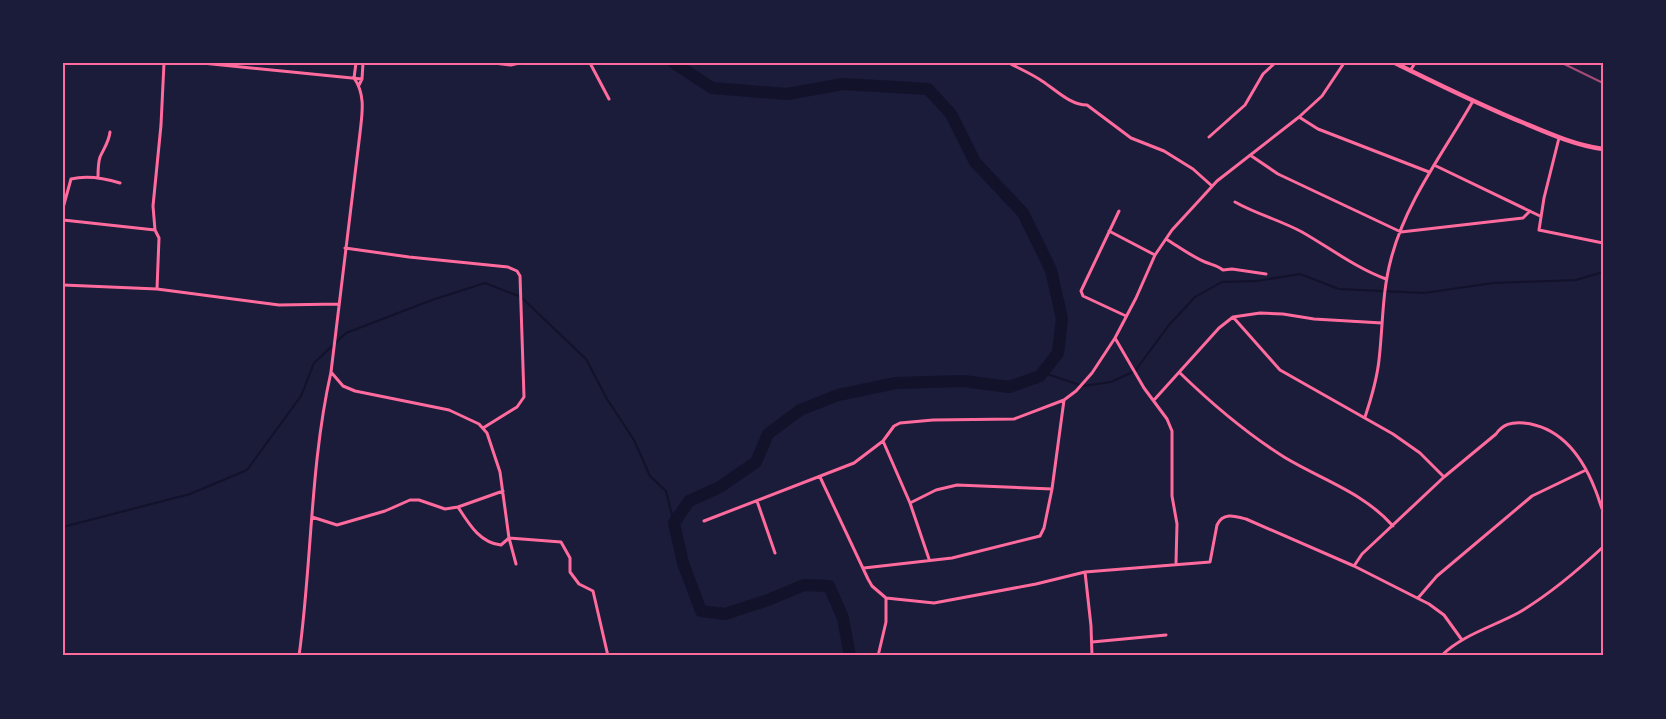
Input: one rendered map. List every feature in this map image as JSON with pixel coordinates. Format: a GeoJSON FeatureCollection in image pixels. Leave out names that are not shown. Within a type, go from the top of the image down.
{"type":"FeatureCollection","features":[{"type":"Feature","properties":{"kind":"highway"},"geometry":{"type":"LineString","coordinates":[[1395,63],[1473,101],[1559,138],[1603,149]]}},
{"type":"Feature","properties":{"kind":"street"},"geometry":{"type":"LineString","coordinates":[[157,290],[159,238],[155,230],[153,206],[164,63]]}},
{"type":"Feature","properties":{"kind":"street"},"geometry":{"type":"LineString","coordinates":[[202,63],[234,64],[362,79]]}},
{"type":"Feature","properties":{"kind":"street"},"geometry":{"type":"LineString","coordinates":[[299,656],[323,404],[331,372],[363,103],[359,86],[354,78],[356,63]]}},
{"type":"Feature","properties":{"kind":"street"},"geometry":{"type":"LineString","coordinates":[[359,86],[363,63]]}},
{"type":"Feature","properties":{"kind":"street"},"geometry":{"type":"LineString","coordinates":[[494,63],[511,65],[519,63]]}},
{"type":"Feature","properties":{"kind":"street"},"geometry":{"type":"LineString","coordinates":[[590,63],[609,99]]}},
{"type":"Feature","properties":{"kind":"street"},"geometry":{"type":"LineString","coordinates":[[1009,63],[1041,80],[1079,105],[1087,105],[1131,138],[1164,152],[1202,175],[1212,186]]}},
{"type":"Feature","properties":{"kind":"street"},"geometry":{"type":"LineString","coordinates":[[1209,137],[1245,105],[1263,74],[1275,63]]}},
{"type":"Feature","properties":{"kind":"street"},"geometry":{"type":"LineString","coordinates":[[704,521],[854,463],[883,441],[894,426],[900,423],[1022,418],[1064,400],[1083,386],[1115,338],[1155,255],[1166,239],[1212,186],[1322,96],[1344,63]]}},
{"type":"Feature","properties":{"kind":"street"},"geometry":{"type":"LineString","coordinates":[[1410,71],[1415,63]]}},
{"type":"Feature","properties":{"kind":"street"},"geometry":{"type":"LineString","coordinates":[[1365,417],[1378,370],[1386,279],[1391,258],[1429,172],[1473,101]]}},
{"type":"Feature","properties":{"kind":"street"},"geometry":{"type":"LineString","coordinates":[[1299,117],[1318,129],[1429,172]]}},
{"type":"Feature","properties":{"kind":"street"},"geometry":{"type":"LineString","coordinates":[[98,178],[101,154],[109,141],[110,132]]}},
{"type":"Feature","properties":{"kind":"street"},"geometry":{"type":"LineString","coordinates":[[1559,138],[1539,228],[1542,232],[1603,243]]}},
{"type":"Feature","properties":{"kind":"street"},"geometry":{"type":"LineString","coordinates":[[1250,155],[1278,174],[1401,232],[1523,218],[1530,211]]}},
{"type":"Feature","properties":{"kind":"street"},"geometry":{"type":"LineString","coordinates":[[1434,165],[1540,216]]}},
{"type":"Feature","properties":{"kind":"street"},"geometry":{"type":"LineString","coordinates":[[63,208],[71,179],[98,178],[120,183]]}},
{"type":"Feature","properties":{"kind":"street"},"geometry":{"type":"LineString","coordinates":[[1235,201],[1254,213],[1281,221],[1359,267],[1386,279]]}},
{"type":"Feature","properties":{"kind":"street"},"geometry":{"type":"LineString","coordinates":[[1119,211],[1081,294],[1126,316]]}},
{"type":"Feature","properties":{"kind":"street"},"geometry":{"type":"LineString","coordinates":[[63,220],[155,230]]}},
{"type":"Feature","properties":{"kind":"street"},"geometry":{"type":"LineString","coordinates":[[1109,231],[1155,255]]}},
{"type":"Feature","properties":{"kind":"street"},"geometry":{"type":"LineString","coordinates":[[1166,239],[1223,270],[1232,269],[1266,274]]}},
{"type":"Feature","properties":{"kind":"street"},"geometry":{"type":"LineString","coordinates":[[345,248],[409,257],[498,265],[518,271],[521,289],[524,397],[517,406],[483,428]]}},
{"type":"Feature","properties":{"kind":"street"},"geometry":{"type":"LineString","coordinates":[[63,285],[157,290],[279,305],[338,304]]}},
{"type":"Feature","properties":{"kind":"street"},"geometry":{"type":"LineString","coordinates":[[1154,400],[1219,328],[1233,318],[1260,313],[1382,324]]}},
{"type":"Feature","properties":{"kind":"street"},"geometry":{"type":"LineString","coordinates":[[1233,318],[1280,370],[1365,417],[1420,453],[1444,477]]}},
{"type":"Feature","properties":{"kind":"street"},"geometry":{"type":"LineString","coordinates":[[1115,338],[1144,388],[1167,419],[1172,431],[1172,496],[1177,524],[1176,563]]}},
{"type":"Feature","properties":{"kind":"street"},"geometry":{"type":"LineString","coordinates":[[331,372],[343,386],[355,391],[449,410],[483,428],[493,448],[503,491],[508,538],[516,564]]}},
{"type":"Feature","properties":{"kind":"street"},"geometry":{"type":"LineString","coordinates":[[1180,373],[1207,399],[1251,434],[1285,457],[1366,501],[1392,526]]}},
{"type":"Feature","properties":{"kind":"street"},"geometry":{"type":"LineString","coordinates":[[864,568],[952,558],[1036,539],[1040,536],[1044,528],[1052,489],[1064,400]]}},
{"type":"Feature","properties":{"kind":"street"},"geometry":{"type":"LineString","coordinates":[[1354,566],[1362,554],[1444,477],[1496,434],[1501,427],[1518,422],[1546,428],[1556,433],[1576,454],[1586,470],[1603,511]]}},
{"type":"Feature","properties":{"kind":"street"},"geometry":{"type":"LineString","coordinates":[[883,441],[910,504],[929,559]]}},
{"type":"Feature","properties":{"kind":"street"},"geometry":{"type":"LineString","coordinates":[[1418,598],[1437,576],[1532,496],[1586,470]]}},
{"type":"Feature","properties":{"kind":"street"},"geometry":{"type":"LineString","coordinates":[[820,476],[872,586],[886,598],[934,603],[1036,584],[1085,572],[1210,562],[1217,525],[1219,520],[1228,516],[1246,519],[1354,566],[1418,598],[1444,615],[1461,640]]}},
{"type":"Feature","properties":{"kind":"street"},"geometry":{"type":"LineString","coordinates":[[910,504],[936,490],[957,485],[1025,486],[1052,489]]}},
{"type":"Feature","properties":{"kind":"street"},"geometry":{"type":"LineString","coordinates":[[312,517],[337,525],[417,500],[445,509],[458,507],[503,491]]}},
{"type":"Feature","properties":{"kind":"street"},"geometry":{"type":"LineString","coordinates":[[757,501],[775,553]]}},
{"type":"Feature","properties":{"kind":"street"},"geometry":{"type":"LineString","coordinates":[[458,507],[473,530],[488,540],[501,544],[508,538],[561,542],[570,558],[570,572],[579,584],[593,591],[608,656]]}},
{"type":"Feature","properties":{"kind":"street"},"geometry":{"type":"LineString","coordinates":[[1441,656],[1461,640],[1518,612],[1576,572],[1603,547]]}},
{"type":"Feature","properties":{"kind":"street"},"geometry":{"type":"LineString","coordinates":[[1085,572],[1092,656]]}},
{"type":"Feature","properties":{"kind":"street"},"geometry":{"type":"LineString","coordinates":[[878,656],[886,622],[886,598]]}},
{"type":"Feature","properties":{"kind":"street"},"geometry":{"type":"LineString","coordinates":[[1092,642],[1166,636]]}},
{"type":"Feature","properties":{"kind":"waterway"},"geometry":{"type":"LineString","coordinates":[[674,63],[712,88],[787,94],[843,84],[928,89],[951,114],[975,162],[1023,213],[1051,270],[1062,319],[1058,353],[1040,376],[1009,387],[963,381],[896,383],[838,395],[800,410],[768,434],[756,462],[720,487],[689,501],[674,523],[683,563],[701,611],[725,614],[804,585],[829,586],[843,618],[850,656]]}},
{"type":"Feature","properties":{"kind":"waterway"},"geometry":{"type":"LineString","coordinates":[[1044,373],[1083,386],[1111,382],[1135,371],[1169,325],[1195,297],[1222,282],[1257,281],[1300,274],[1339,289],[1424,293],[1493,283],[1576,280],[1603,272]]}},
{"type":"Feature","properties":{"kind":"waterway"},"geometry":{"type":"LineString","coordinates":[[63,527],[190,494],[247,470],[301,396],[314,363],[346,333],[432,300],[485,283],[521,297],[586,359],[607,399],[634,440],[650,476],[666,491],[674,523]]}},
{"type":"Feature","properties":{"kind":"railway"},"geometry":{"type":"LineString","coordinates":[[1562,63],[1603,83]]}}]}
